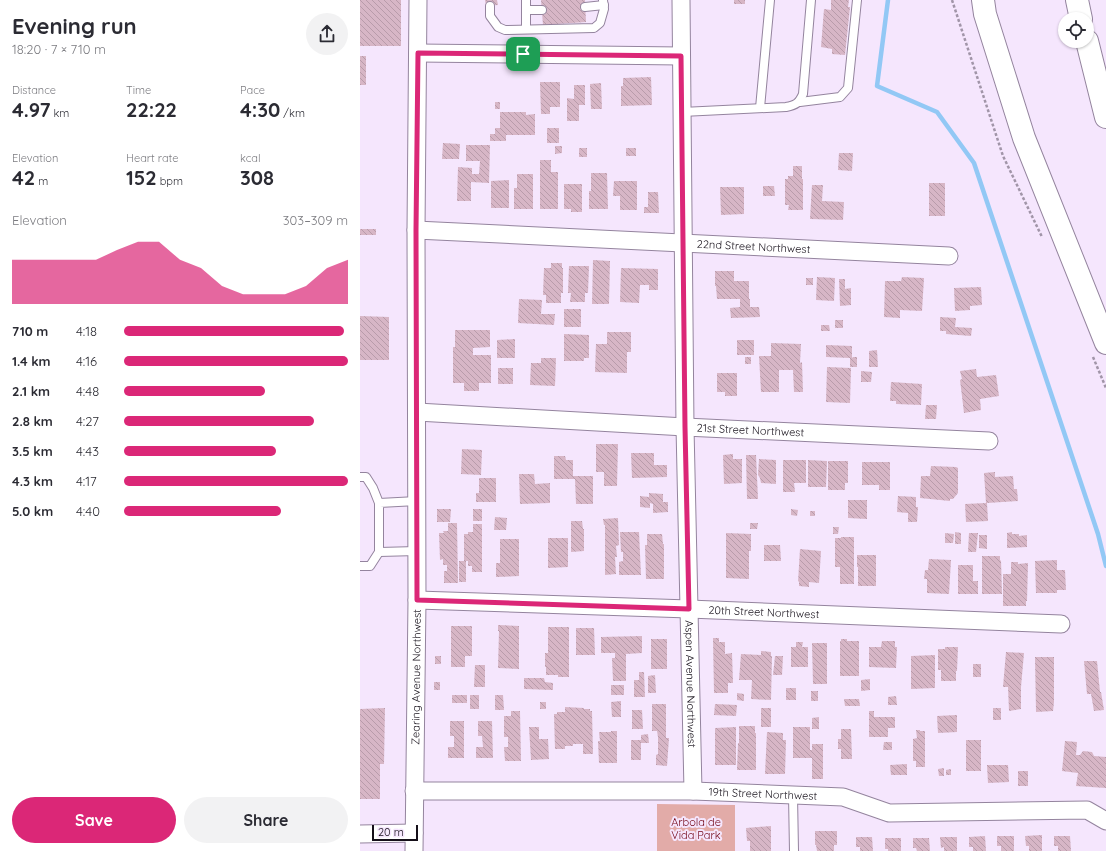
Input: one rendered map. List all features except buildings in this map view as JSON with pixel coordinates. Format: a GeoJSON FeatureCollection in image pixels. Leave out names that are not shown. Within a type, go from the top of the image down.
{"type":"FeatureCollection","features":[{"type":"Feature","properties":{"kind":"highway"},"geometry":{"type":"LineString","coordinates":[[983,0],[985,14],[1024,138],[1106,343]]}},
{"type":"Feature","properties":{"kind":"highway"},"geometry":{"type":"LineString","coordinates":[[1077,0],[1080,12]]}},
{"type":"Feature","properties":{"kind":"highway"},"geometry":{"type":"LineString","coordinates":[[1089,48],[1106,117]]}},
{"type":"Feature","properties":{"kind":"street","name":"Zearing Avenue Northwest"},"geometry":{"type":"LineString","coordinates":[[414,851],[417,600],[416,230],[418,0]]}},
{"type":"Feature","properties":{"kind":"street","name":"Aspen Avenue Northwest"},"geometry":{"type":"LineString","coordinates":[[681,0],[685,427],[693,791]]}},
{"type":"Feature","properties":{"kind":"street"},"geometry":{"type":"LineString","coordinates":[[418,53],[681,56]]}},
{"type":"Feature","properties":{"kind":"street","name":"22nd Street Northwest"},"geometry":{"type":"LineString","coordinates":[[416,230],[949,256]]}},
{"type":"Feature","properties":{"kind":"street","name":"21st Street Northwest"},"geometry":{"type":"LineString","coordinates":[[416,412],[685,427],[989,441]]}},
{"type":"Feature","properties":{"kind":"street","name":"20th Street Northwest"},"geometry":{"type":"LineString","coordinates":[[417,600],[1061,624]]}},
{"type":"Feature","properties":{"kind":"street","name":"19th Street Northwest"},"geometry":{"type":"LineString","coordinates":[[414,791],[693,791],[843,797],[889,813],[1087,810],[1106,821]]}},
{"type":"Feature","properties":{"kind":"street"},"geometry":{"type":"LineString","coordinates":[[360,834],[414,833]]}},
{"type":"Feature","properties":{"kind":"lane"},"geometry":{"type":"LineString","coordinates":[[526,0],[526,29]]}},
{"type":"Feature","properties":{"kind":"lane"},"geometry":{"type":"LineString","coordinates":[[760,108],[770,0]]}},
{"type":"Feature","properties":{"kind":"lane"},"geometry":{"type":"LineString","coordinates":[[800,102],[803,94],[811,0]]}},
{"type":"Feature","properties":{"kind":"lane"},"geometry":{"type":"LineString","coordinates":[[682,112],[786,107],[800,102],[840,97],[848,88],[857,0]]}},
{"type":"Feature","properties":{"kind":"lane"},"geometry":{"type":"LineString","coordinates":[[490,6],[490,16],[498,27],[506,30],[594,28],[600,23],[604,3],[585,7]]}},
{"type":"Feature","properties":{"kind":"lane"},"geometry":{"type":"LineString","coordinates":[[526,10],[542,10]]}},
{"type":"Feature","properties":{"kind":"lane"},"geometry":{"type":"LineString","coordinates":[[360,477],[366,477],[373,488],[379,503],[379,552],[370,566],[360,566]]}},
{"type":"Feature","properties":{"kind":"lane"},"geometry":{"type":"LineString","coordinates":[[379,503],[417,501]]}},
{"type":"Feature","properties":{"kind":"lane"},"geometry":{"type":"LineString","coordinates":[[379,552],[417,551]]}},
{"type":"Feature","properties":{"kind":"lane"},"geometry":{"type":"LineString","coordinates":[[793,795],[794,851]]}},
{"type":"Feature","properties":{"kind":"green space","name":"Arbola de Vida Park"},"geometry":{"type":"Polygon","coordinates":[[[657,804],[735,805],[735,851],[657,851],[657,804]]]}},
{"type":"Feature","properties":{"kind":"waterway"},"geometry":{"type":"LineString","coordinates":[[888,0],[877,86],[937,112],[974,163],[1098,534],[1106,566]]}},
{"type":"Feature","properties":{"kind":"route"},"geometry":{"type":"LineString","coordinates":[[418,53],[523,54],[681,56],[685,427],[689,609],[417,600],[416,230],[418,53]]}}]}
